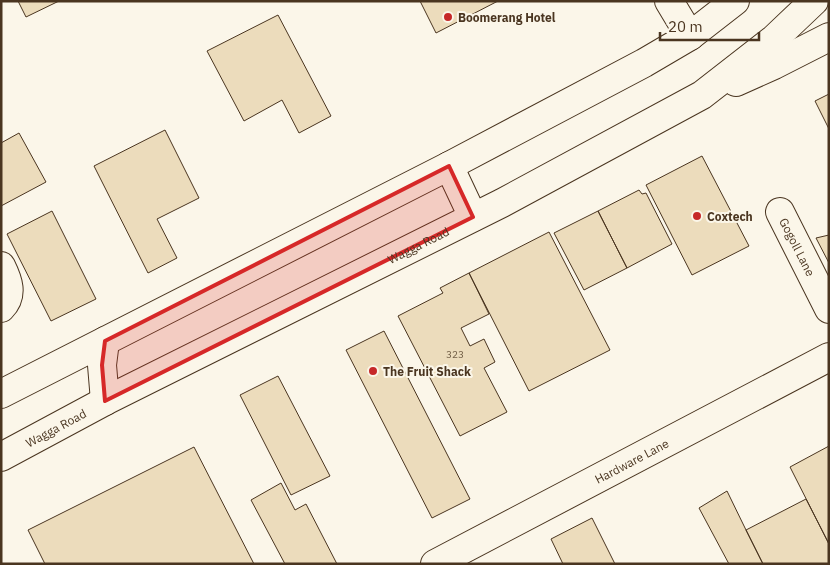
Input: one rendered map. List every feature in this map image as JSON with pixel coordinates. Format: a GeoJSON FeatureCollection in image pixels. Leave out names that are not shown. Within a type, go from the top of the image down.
{"type":"FeatureCollection","features":[{"type":"Feature","properties":{"kind":"main road"},"geometry":{"type":"LineString","coordinates":[[669,1],[690,36]]}},
{"type":"Feature","properties":{"kind":"main road"},"geometry":{"type":"LineString","coordinates":[[1,394],[449,166],[644,63],[690,36],[735,1]]}},
{"type":"Feature","properties":{"kind":"main road","name":"Wagga Road"},"geometry":{"type":"LineString","coordinates":[[1,457],[105,402],[473,217],[702,95],[774,39],[814,1]]}},
{"type":"Feature","properties":{"kind":"main road"},"geometry":{"type":"LineString","coordinates":[[702,95],[774,65],[829,37]]}},
{"type":"Feature","properties":{"kind":"main road"},"geometry":{"type":"LineString","coordinates":[[449,166],[473,217]]}},
{"type":"Feature","properties":{"kind":"main road","name":"Gogoll Lane"},"geometry":{"type":"LineString","coordinates":[[780,212],[829,309]]}},
{"type":"Feature","properties":{"kind":"main road"},"geometry":{"type":"LineString","coordinates":[[1,266],[8,280],[9,288],[8,298],[1,308]]}},
{"type":"Feature","properties":{"kind":"main road"},"geometry":{"type":"LineString","coordinates":[[105,341],[102,365],[105,402]]}},
{"type":"Feature","properties":{"kind":"main road","name":"Hardware Lane"},"geometry":{"type":"LineString","coordinates":[[435,564],[829,357]]}},
{"type":"Feature","properties":{"kind":"highlighted area"},"geometry":{"type":"Polygon","coordinates":[[[449,166],[473,217],[105,401],[102,365],[105,341],[449,166]]]}},
{"type":"Feature","properties":{"kind":"building"},"geometry":{"type":"Polygon","coordinates":[[[18,1],[59,1],[26,17],[18,1]]]}},
{"type":"Feature","properties":{"kind":"building","name":"Boomerang Hotel"},"geometry":{"type":"Polygon","coordinates":[[[420,1],[498,1],[436,33],[420,1]]]}},
{"type":"Feature","properties":{"kind":"building"},"geometry":{"type":"Polygon","coordinates":[[[278,15],[331,116],[299,133],[282,100],[244,121],[207,51],[278,15]]]}},
{"type":"Feature","properties":{"kind":"building"},"geometry":{"type":"Polygon","coordinates":[[[829,94],[829,129],[815,101],[829,94]]]}},
{"type":"Feature","properties":{"kind":"building"},"geometry":{"type":"Polygon","coordinates":[[[165,130],[199,198],[157,219],[177,258],[148,273],[94,166],[165,130]]]}},
{"type":"Feature","properties":{"kind":"building"},"geometry":{"type":"Polygon","coordinates":[[[19,133],[46,182],[1,206],[1,143],[19,133]]]}},
{"type":"Feature","properties":{"kind":"building","name":"Coxtech"},"geometry":{"type":"Polygon","coordinates":[[[702,156],[749,246],[692,275],[646,185],[702,156]]]}},
{"type":"Feature","properties":{"kind":"building"},"geometry":{"type":"Polygon","coordinates":[[[639,190],[642,194],[646,193],[672,244],[627,268],[598,211],[639,190]]]}},
{"type":"Feature","properties":{"kind":"building"},"geometry":{"type":"Polygon","coordinates":[[[52,211],[96,299],[51,321],[7,234],[52,211]]]}},
{"type":"Feature","properties":{"kind":"building"},"geometry":{"type":"Polygon","coordinates":[[[598,211],[627,268],[584,290],[554,233],[598,211]]]}},
{"type":"Feature","properties":{"kind":"building"},"geometry":{"type":"Polygon","coordinates":[[[549,232],[610,350],[529,391],[469,273],[549,232]]]}},
{"type":"Feature","properties":{"kind":"building"},"geometry":{"type":"Polygon","coordinates":[[[829,235],[829,263],[816,238],[829,235]]]}},
{"type":"Feature","properties":{"kind":"building"},"geometry":{"type":"Polygon","coordinates":[[[469,273],[489,314],[461,328],[470,346],[484,339],[495,362],[484,368],[507,412],[460,436],[398,316],[443,293],[440,288],[469,273]]]}},
{"type":"Feature","properties":{"kind":"building"},"geometry":{"type":"Polygon","coordinates":[[[384,331],[470,499],[432,518],[346,350],[384,331]]]}},
{"type":"Feature","properties":{"kind":"building"},"geometry":{"type":"Polygon","coordinates":[[[278,376],[330,476],[291,495],[240,395],[278,376]]]}},
{"type":"Feature","properties":{"kind":"building"},"geometry":{"type":"Polygon","coordinates":[[[829,446],[829,544],[790,467],[829,446]]]}},
{"type":"Feature","properties":{"kind":"building"},"geometry":{"type":"Polygon","coordinates":[[[194,447],[254,564],[45,564],[28,530],[194,447]]]}},
{"type":"Feature","properties":{"kind":"building"},"geometry":{"type":"Polygon","coordinates":[[[281,483],[295,510],[306,504],[337,564],[285,564],[251,500],[281,483]]]}},
{"type":"Feature","properties":{"kind":"building"},"geometry":{"type":"Polygon","coordinates":[[[727,491],[763,564],[729,564],[699,508],[727,491]]]}},
{"type":"Feature","properties":{"kind":"building"},"geometry":{"type":"Polygon","coordinates":[[[806,499],[829,544],[829,564],[763,564],[746,530],[806,499]]]}},
{"type":"Feature","properties":{"kind":"building"},"geometry":{"type":"Polygon","coordinates":[[[592,518],[615,564],[563,564],[551,539],[592,518]]]}},
{"type":"Feature","properties":{"kind":"place","name":"Boomerang Hotel"},"geometry":{"type":"Point","coordinates":[448,17]}},
{"type":"Feature","properties":{"kind":"place","name":"Coxtech"},"geometry":{"type":"Point","coordinates":[697,216]}},
{"type":"Feature","properties":{"kind":"place","name":"The Fruit Shack"},"geometry":{"type":"Point","coordinates":[373,371]}}]}
